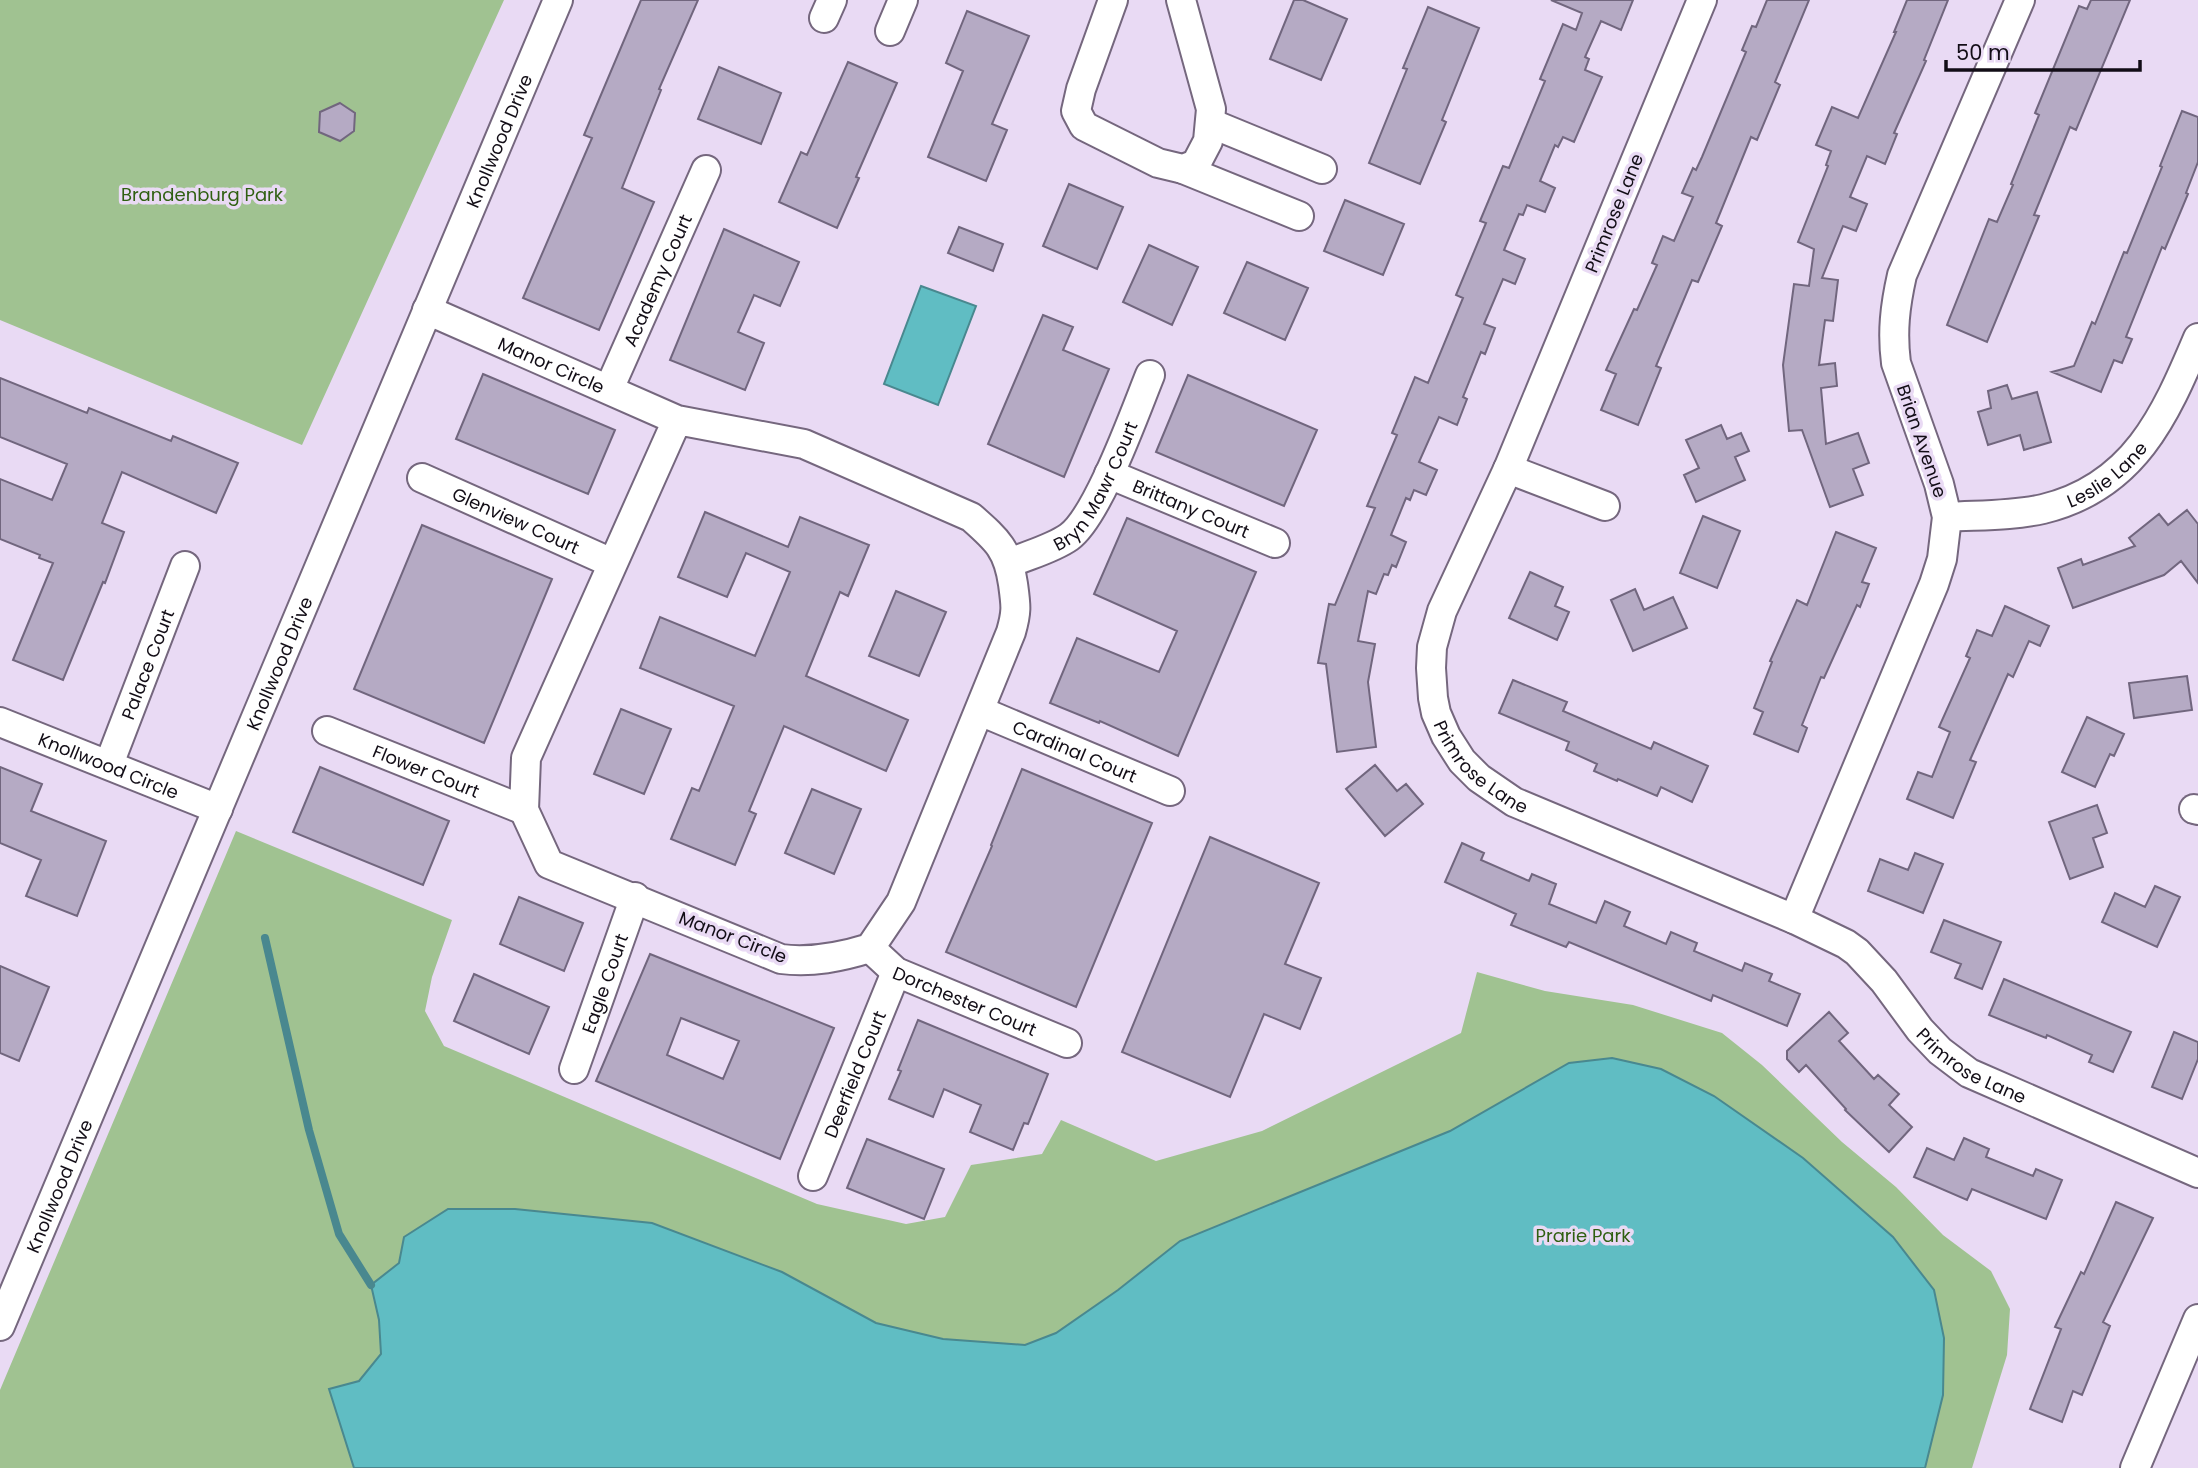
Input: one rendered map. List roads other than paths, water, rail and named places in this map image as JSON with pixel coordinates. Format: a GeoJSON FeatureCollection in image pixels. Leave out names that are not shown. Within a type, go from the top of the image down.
{"type":"FeatureCollection","features":[{"type":"Feature","properties":{"kind":"street","name":"Knollwood Drive"},"geometry":{"type":"LineString","coordinates":[[1,1318],[558,0]]}},
{"type":"Feature","properties":{"kind":"street"},"geometry":{"type":"LineString","coordinates":[[890,31],[903,0]]}},
{"type":"Feature","properties":{"kind":"street"},"geometry":{"type":"LineString","coordinates":[[1114,0],[1076,111],[1084,126],[1158,163],[1183,169],[1300,216]]}},
{"type":"Feature","properties":{"kind":"street"},"geometry":{"type":"LineString","coordinates":[[1181,0],[1211,108],[1208,141],[1196,164],[1183,169]]}},
{"type":"Feature","properties":{"kind":"street","name":"Primrose Lane"},"geometry":{"type":"LineString","coordinates":[[1702,0],[1508,469],[1442,611],[1431,668],[1436,713],[1446,736],[1462,761],[1479,778],[1514,802],[1826,933],[1857,951],[1884,981],[1920,1030],[1940,1051],[1969,1073],[2198,1173]]}},
{"type":"Feature","properties":{"kind":"street","name":"Brian Avenue"},"geometry":{"type":"LineString","coordinates":[[1794,919],[1934,584],[1942,559],[1947,517],[1939,484],[1896,363],[1894,319],[1902,275],[2020,0]]}},
{"type":"Feature","properties":{"kind":"street"},"geometry":{"type":"LineString","coordinates":[[1210,123],[1322,169]]}},
{"type":"Feature","properties":{"kind":"street","name":"Academy Court"},"geometry":{"type":"LineString","coordinates":[[609,389],[706,170]]}},
{"type":"Feature","properties":{"kind":"street","name":"Manor Circle"},"geometry":{"type":"LineString","coordinates":[[427,310],[677,420],[804,444],[971,517],[993,536],[1010,563],[1017,611],[1011,632],[901,902],[870,948],[827,959],[799,961],[781,958],[549,864],[524,810],[526,758],[677,420]]}},
{"type":"Feature","properties":{"kind":"street","name":"Leslie Lane"},"geometry":{"type":"LineString","coordinates":[[1947,517],[2045,508],[2099,485],[2127,464],[2160,421],[2198,338]]}},
{"type":"Feature","properties":{"kind":"street","name":"Bryn Mawr Court"},"geometry":{"type":"LineString","coordinates":[[1010,563],[1068,538],[1082,526],[1109,474],[1150,375]]}},
{"type":"Feature","properties":{"kind":"street"},"geometry":{"type":"LineString","coordinates":[[1508,469],[1605,506]]}},
{"type":"Feature","properties":{"kind":"street","name":"Brittany Court"},"geometry":{"type":"LineString","coordinates":[[1109,474],[1275,543]]}},
{"type":"Feature","properties":{"kind":"street","name":"Glenview Court"},"geometry":{"type":"LineString","coordinates":[[422,478],[612,563]]}},
{"type":"Feature","properties":{"kind":"street","name":"Palace Court"},"geometry":{"type":"LineString","coordinates":[[109,764],[185,566]]}},
{"type":"Feature","properties":{"kind":"street","name":"Cardinal Court"},"geometry":{"type":"LineString","coordinates":[[980,711],[1170,791]]}},
{"type":"Feature","properties":{"kind":"street","name":"Knollwood Circle"},"geometry":{"type":"LineString","coordinates":[[0,722],[218,809]]}},
{"type":"Feature","properties":{"kind":"street","name":"Flower Court"},"geometry":{"type":"LineString","coordinates":[[327,731],[524,810]]}},
{"type":"Feature","properties":{"kind":"street","name":"Eagle Court"},"geometry":{"type":"LineString","coordinates":[[574,1069],[635,897]]}},
{"type":"Feature","properties":{"kind":"street","name":"Dorchester Court"},"geometry":{"type":"LineString","coordinates":[[870,948],[896,972],[1067,1043]]}},
{"type":"Feature","properties":{"kind":"street","name":"Deerfield Court"},"geometry":{"type":"LineString","coordinates":[[813,1175],[896,972]]}},
{"type":"Feature","properties":{"kind":"street"},"geometry":{"type":"LineString","coordinates":[[2135,1468],[2198,1319]]}},
{"type":"Feature","properties":{"kind":"waterway"},"geometry":{"type":"LineString","coordinates":[[265,938],[309,1130],[339,1234],[371,1285]]}},
{"type":"Feature","properties":{"kind":"park label","name":"Brandenburg Park"},"geometry":{"type":"Point","coordinates":[202,194]}},
{"type":"Feature","properties":{"kind":"park label","name":"Prarie Park"},"geometry":{"type":"Point","coordinates":[1583,1235]}}]}
